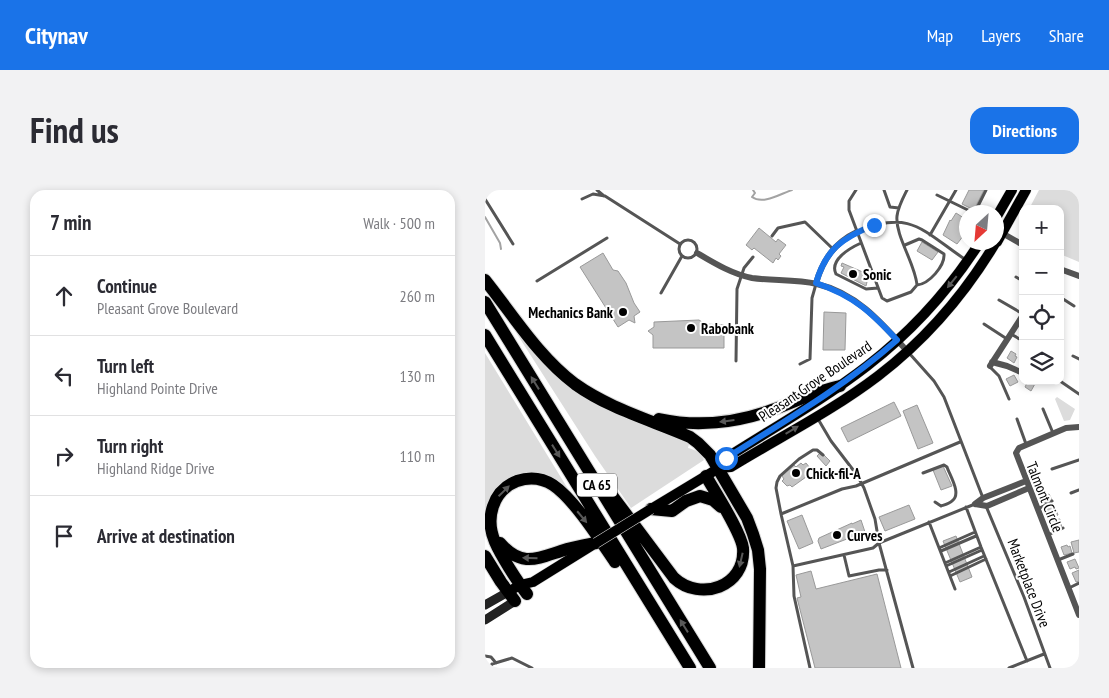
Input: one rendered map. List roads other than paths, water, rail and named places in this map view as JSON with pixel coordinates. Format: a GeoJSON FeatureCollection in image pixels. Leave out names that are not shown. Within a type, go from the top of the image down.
{"type":"FeatureCollection","features":[{"type":"Feature","properties":{"kind":"highway"},"geometry":{"type":"LineString","coordinates":[[485,280],[550,362],[576,384],[619,408],[690,437],[703,447],[719,468],[747,518],[758,550],[760,569],[759,668]]}},
{"type":"Feature","properties":{"kind":"highway","name":"CA 65"},"geometry":{"type":"LineString","coordinates":[[485,302],[709,668]]}},
{"type":"Feature","properties":{"kind":"highway","name":"CA 65"},"geometry":{"type":"LineString","coordinates":[[485,335],[690,668]]}},
{"type":"Feature","properties":{"kind":"highway"},"geometry":{"type":"LineString","coordinates":[[619,408],[645,416],[677,422],[704,423],[730,421],[771,411],[821,390],[840,386]]}},
{"type":"Feature","properties":{"kind":"highway"},"geometry":{"type":"LineString","coordinates":[[553,412],[667,570],[679,583],[692,590],[706,591],[725,584],[735,574],[741,562],[743,548],[739,534],[706,476]]}},
{"type":"Feature","properties":{"kind":"highway"},"geometry":{"type":"LineString","coordinates":[[523,590],[495,542],[490,522],[491,510],[503,490],[513,483],[526,479],[537,479],[548,482],[563,494],[587,522],[626,577],[641,590]]}},
{"type":"Feature","properties":{"kind":"highway"},"geometry":{"type":"LineString","coordinates":[[651,509],[672,511],[700,496],[713,500],[728,515]]}},
{"type":"Feature","properties":{"kind":"highway"},"geometry":{"type":"LineString","coordinates":[[493,535],[507,550],[525,559],[542,558],[597,543]]}},
{"type":"Feature","properties":{"kind":"highway"},"geometry":{"type":"LineString","coordinates":[[485,556],[512,596]]}},
{"type":"Feature","properties":{"kind":"main road"},"geometry":{"type":"LineString","coordinates":[[1004,212],[1012,190]]}},
{"type":"Feature","properties":{"kind":"main road"},"geometry":{"type":"LineString","coordinates":[[1003,205],[1012,190]]}},
{"type":"Feature","properties":{"kind":"main road","name":"Pleasant Grove Boulevard"},"geometry":{"type":"LineString","coordinates":[[1004,228],[1026,190]]}},
{"type":"Feature","properties":{"kind":"main road","name":"Pleasant Grove Boulevard"},"geometry":{"type":"LineString","coordinates":[[597,543],[719,468],[726,458],[840,386],[868,365],[927,312],[975,250]]}},
{"type":"Feature","properties":{"kind":"main road","name":"Pleasant Grove Boulevard"},"geometry":{"type":"LineString","coordinates":[[719,468],[731,467],[848,397],[878,376],[907,351],[955,302],[991,250]]}},
{"type":"Feature","properties":{"kind":"main road"},"geometry":{"type":"LineString","coordinates":[[485,606],[523,590],[577,550]]}},
{"type":"Feature","properties":{"kind":"main road"},"geometry":{"type":"LineString","coordinates":[[485,620],[512,596]]}},
{"type":"Feature","properties":{"kind":"street"},"geometry":{"type":"LineString","coordinates":[[816,283],[823,263],[833,249],[843,240],[857,232]]}},
{"type":"Feature","properties":{"kind":"street"},"geometry":{"type":"LineString","coordinates":[[1004,240],[1019,244]]}},
{"type":"Feature","properties":{"kind":"street"},"geometry":{"type":"LineString","coordinates":[[697,253],[741,275],[753,278],[816,283],[847,296],[862,305],[876,317],[907,351]]}},
{"type":"Feature","properties":{"kind":"street"},"geometry":{"type":"LineString","coordinates":[[1064,270],[1079,276]]}},
{"type":"Feature","properties":{"kind":"street"},"geometry":{"type":"LineString","coordinates":[[1019,320],[991,364],[1007,366],[1019,371]]}},
{"type":"Feature","properties":{"kind":"street","name":"Talmont Circle"},"geometry":{"type":"LineString","coordinates":[[1079,427],[1066,428],[1027,444],[1019,448],[1015,453],[1079,615]]}},
{"type":"Feature","properties":{"kind":"street"},"geometry":{"type":"LineString","coordinates":[[975,504],[983,498],[1028,485]]}},
{"type":"Feature","properties":{"kind":"street"},"geometry":{"type":"LineString","coordinates":[[975,504],[987,506],[1028,485]]}},
{"type":"Feature","properties":{"kind":"lane"},"geometry":{"type":"LineString","coordinates":[[597,190],[680,244]]}},
{"type":"Feature","properties":{"kind":"lane"},"geometry":{"type":"LineString","coordinates":[[856,190],[849,201],[849,207],[882,298],[887,301],[911,292],[917,285],[921,285],[929,280],[943,261],[944,254],[922,240],[905,244]]}},
{"type":"Feature","properties":{"kind":"lane"},"geometry":{"type":"LineString","coordinates":[[884,190],[890,207],[899,208]]}},
{"type":"Feature","properties":{"kind":"lane"},"geometry":{"type":"LineString","coordinates":[[907,190],[899,208],[897,221],[898,229],[916,274],[917,285]]}},
{"type":"Feature","properties":{"kind":"lane"},"geometry":{"type":"LineString","coordinates":[[930,235],[956,190]]}},
{"type":"Feature","properties":{"kind":"lane"},"geometry":{"type":"LineString","coordinates":[[937,195],[963,209],[975,212],[986,190]]}},
{"type":"Feature","properties":{"kind":"lane"},"geometry":{"type":"LineString","coordinates":[[582,199],[593,194],[605,196]]}},
{"type":"Feature","properties":{"kind":"lane"},"geometry":{"type":"LineString","coordinates":[[485,200],[513,244]]}},
{"type":"Feature","properties":{"kind":"lane"},"geometry":{"type":"LineString","coordinates":[[772,236],[779,228],[805,222],[833,249]]}},
{"type":"Feature","properties":{"kind":"lane"},"geometry":{"type":"LineString","coordinates":[[857,232],[884,222],[907,222],[968,261]]}},
{"type":"Feature","properties":{"kind":"lane"},"geometry":{"type":"LineString","coordinates":[[537,280],[607,238]]}},
{"type":"Feature","properties":{"kind":"lane"},"geometry":{"type":"LineString","coordinates":[[685,240],[692,241],[697,246],[697,253],[689,258],[682,256],[679,251],[680,244],[685,240]]}},
{"type":"Feature","properties":{"kind":"lane"},"geometry":{"type":"LineString","coordinates":[[861,244],[841,256],[834,267],[836,274],[866,289],[878,288]]}},
{"type":"Feature","properties":{"kind":"lane"},"geometry":{"type":"LineString","coordinates":[[661,293],[682,256]]}},
{"type":"Feature","properties":{"kind":"lane"},"geometry":{"type":"LineString","coordinates":[[736,361],[737,289],[744,268],[753,257]]}},
{"type":"Feature","properties":{"kind":"lane"},"geometry":{"type":"LineString","coordinates":[[800,364],[810,359],[812,298],[816,283]]}},
{"type":"Feature","properties":{"kind":"lane"},"geometry":{"type":"LineString","coordinates":[[999,300],[1019,312]]}},
{"type":"Feature","properties":{"kind":"lane"},"geometry":{"type":"LineString","coordinates":[[1064,300],[1074,306]]}},
{"type":"Feature","properties":{"kind":"lane"},"geometry":{"type":"LineString","coordinates":[[984,324],[1020,340]]}},
{"type":"Feature","properties":{"kind":"lane"},"geometry":{"type":"LineString","coordinates":[[907,351],[934,381],[944,397],[983,498]]}},
{"type":"Feature","properties":{"kind":"lane"},"geometry":{"type":"LineString","coordinates":[[1073,356],[1079,359]]}},
{"type":"Feature","properties":{"kind":"lane"},"geometry":{"type":"LineString","coordinates":[[991,364],[999,376],[1009,399]]}},
{"type":"Feature","properties":{"kind":"lane"},"geometry":{"type":"LineString","coordinates":[[1064,384],[1079,394]]}},
{"type":"Feature","properties":{"kind":"lane"},"geometry":{"type":"LineString","coordinates":[[1043,409],[1053,434]]}},
{"type":"Feature","properties":{"kind":"lane"},"geometry":{"type":"LineString","coordinates":[[816,416],[864,488],[875,519],[879,543],[913,668]]}},
{"type":"Feature","properties":{"kind":"lane"},"geometry":{"type":"LineString","coordinates":[[1017,419],[1027,444]]}},
{"type":"Feature","properties":{"kind":"lane"},"geometry":{"type":"LineString","coordinates":[[781,514],[960,442]]}},
{"type":"Feature","properties":{"kind":"lane"},"geometry":{"type":"LineString","coordinates":[[810,668],[794,596],[793,566],[781,514],[777,482],[779,476],[799,458],[813,450],[817,450],[823,455]]}},
{"type":"Feature","properties":{"kind":"lane"},"geometry":{"type":"LineString","coordinates":[[1052,469],[1079,460]]}},
{"type":"Feature","properties":{"kind":"lane"},"geometry":{"type":"LineString","coordinates":[[923,473],[944,465],[947,467],[956,497],[941,506],[935,502]]}},
{"type":"Feature","properties":{"kind":"lane"},"geometry":{"type":"LineString","coordinates":[[1071,493],[1079,490]]}},
{"type":"Feature","properties":{"kind":"lane","name":"Marketplace Drive"},"geometry":{"type":"LineString","coordinates":[[983,498],[1024,597],[1050,668]]}},
{"type":"Feature","properties":{"kind":"lane"},"geometry":{"type":"LineString","coordinates":[[1037,509],[1052,501]]}},
{"type":"Feature","properties":{"kind":"lane"},"geometry":{"type":"LineString","coordinates":[[793,566],[873,548],[879,543],[975,504]]}},
{"type":"Feature","properties":{"kind":"lane"},"geometry":{"type":"LineString","coordinates":[[966,507],[981,549],[1027,661]]}},
{"type":"Feature","properties":{"kind":"lane"},"geometry":{"type":"LineString","coordinates":[[929,522],[955,589]]}},
{"type":"Feature","properties":{"kind":"lane"},"geometry":{"type":"LineString","coordinates":[[1047,535],[1063,528]]}},
{"type":"Feature","properties":{"kind":"lane"},"geometry":{"type":"LineString","coordinates":[[940,549],[976,534]]}},
{"type":"Feature","properties":{"kind":"lane"},"geometry":{"type":"LineString","coordinates":[[945,564],[981,549]]}},
{"type":"Feature","properties":{"kind":"lane"},"geometry":{"type":"LineString","coordinates":[[844,554],[849,576],[887,570]]}},
{"type":"Feature","properties":{"kind":"lane"},"geometry":{"type":"LineString","coordinates":[[1058,561],[1073,554]]}},
{"type":"Feature","properties":{"kind":"lane"},"geometry":{"type":"LineString","coordinates":[[949,574],[985,558]]}},
{"type":"Feature","properties":{"kind":"lane"},"geometry":{"type":"LineString","coordinates":[[1068,588],[1079,583]]}},
{"type":"Feature","properties":{"kind":"lane"},"geometry":{"type":"LineString","coordinates":[[1009,668],[1044,654]]}},
{"type":"Feature","properties":{"kind":"lane"},"geometry":{"type":"LineString","coordinates":[[485,656],[491,657],[496,663]]}},
{"type":"Feature","properties":{"kind":"lane"},"geometry":{"type":"LineString","coordinates":[[491,668],[492,664],[512,658],[532,668]]}},
{"type":"Feature","properties":{"kind":"waterway"},"geometry":{"type":"LineString","coordinates":[[753,190],[755,193],[752,197],[761,200],[792,190]]}},
{"type":"Feature","properties":{"kind":"waterway"},"geometry":{"type":"LineString","coordinates":[[485,217],[500,243],[501,249]]}},
{"type":"Feature","properties":{"kind":"place","name":"Sonic"},"geometry":{"type":"Point","coordinates":[853,274]}},
{"type":"Feature","properties":{"kind":"place","name":"Mechanics Bank"},"geometry":{"type":"Point","coordinates":[623,312]}},
{"type":"Feature","properties":{"kind":"place","name":"Rabobank"},"geometry":{"type":"Point","coordinates":[691,328]}},
{"type":"Feature","properties":{"kind":"place","name":"Chick-fil-A"},"geometry":{"type":"Point","coordinates":[796,473]}},
{"type":"Feature","properties":{"kind":"place","name":"Curves"},"geometry":{"type":"Point","coordinates":[837,535]}}]}
